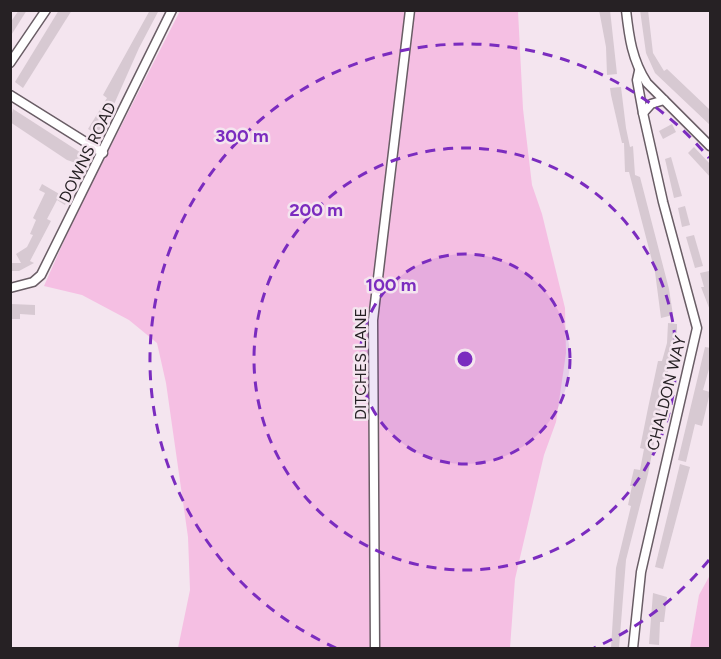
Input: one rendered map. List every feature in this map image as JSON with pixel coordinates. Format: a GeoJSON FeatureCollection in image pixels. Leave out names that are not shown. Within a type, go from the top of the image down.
{"type":"FeatureCollection","features":[{"type":"Feature","properties":{"kind":"street"},"geometry":{"type":"LineString","coordinates":[[10,63],[46,10]]}},
{"type":"Feature","properties":{"kind":"street","name":"DOWNS ROAD"},"geometry":{"type":"LineString","coordinates":[[10,288],[33,282],[41,275],[104,153],[172,10]]}},
{"type":"Feature","properties":{"kind":"street","name":"DITCHES LANE"},"geometry":{"type":"LineString","coordinates":[[375,648],[373,320],[410,10]]}},
{"type":"Feature","properties":{"kind":"street","name":"CHALDON WAY"},"geometry":{"type":"LineString","coordinates":[[626,10],[633,59],[639,71],[637,80],[643,113],[663,202],[697,328],[641,572],[633,648]]}},
{"type":"Feature","properties":{"kind":"street"},"geometry":{"type":"LineString","coordinates":[[639,71],[664,100],[711,146]]}},
{"type":"Feature","properties":{"kind":"street"},"geometry":{"type":"LineString","coordinates":[[10,94],[104,153]]}},
{"type":"Feature","properties":{"kind":"street"},"geometry":{"type":"LineString","coordinates":[[643,113],[651,104],[664,100]]}},
{"type":"Feature","properties":{"kind":"shaded area"},"geometry":{"type":"Polygon","coordinates":[[[180,11],[518,11],[523,109],[532,185],[542,214],[565,308],[566,353],[556,422],[544,455],[515,579],[510,648],[178,648],[190,590],[188,537],[166,383],[157,343],[129,320],[82,295],[44,286],[75,216],[180,11]]]}},
{"type":"Feature","properties":{"kind":"shaded area"},"geometry":{"type":"Polygon","coordinates":[[[710,575],[710,648],[690,648],[699,595],[710,575]]]}},
{"type":"Feature","properties":{"kind":"building"},"geometry":{"type":"Polygon","coordinates":[[[19,10],[27,10],[10,37],[10,23],[19,10]]]}},
{"type":"Feature","properties":{"kind":"building"},"geometry":{"type":"Polygon","coordinates":[[[59,10],[72,10],[23,88],[15,82],[59,10]]]}},
{"type":"Feature","properties":{"kind":"building"},"geometry":{"type":"Polygon","coordinates":[[[150,10],[159,10],[111,111],[97,134],[88,129],[107,98],[103,95],[150,10]]]}},
{"type":"Feature","properties":{"kind":"building"},"geometry":{"type":"Polygon","coordinates":[[[599,10],[610,10],[617,74],[607,75],[606,47],[599,10]]]}},
{"type":"Feature","properties":{"kind":"building"},"geometry":{"type":"Polygon","coordinates":[[[640,10],[648,10],[653,53],[664,71],[667,69],[709,109],[711,126],[655,73],[646,53],[640,10]]]}},
{"type":"Feature","properties":{"kind":"building"},"geometry":{"type":"Polygon","coordinates":[[[621,87],[626,128],[630,147],[633,146],[635,175],[640,177],[669,289],[673,315],[661,318],[655,272],[629,172],[625,172],[624,143],[622,143],[611,95],[610,88],[621,87]]]}},
{"type":"Feature","properties":{"kind":"building"},"geometry":{"type":"Polygon","coordinates":[[[13,109],[89,158],[85,166],[67,160],[10,122],[13,109]]]}},
{"type":"Feature","properties":{"kind":"building"},"geometry":{"type":"Polygon","coordinates":[[[672,124],[676,132],[663,139],[659,131],[672,124]]]}},
{"type":"Feature","properties":{"kind":"building"},"geometry":{"type":"Polygon","coordinates":[[[694,147],[711,165],[711,178],[688,153],[694,147]]]}},
{"type":"Feature","properties":{"kind":"building"},"geometry":{"type":"Polygon","coordinates":[[[671,157],[682,196],[674,198],[665,159],[671,157]]]}},
{"type":"Feature","properties":{"kind":"building"},"geometry":{"type":"Polygon","coordinates":[[[42,184],[68,199],[65,205],[57,200],[47,219],[51,221],[30,261],[34,263],[19,271],[10,271],[10,263],[21,263],[16,254],[27,247],[33,235],[30,234],[36,220],[33,218],[45,193],[39,190],[42,184]]]}},
{"type":"Feature","properties":{"kind":"building"},"geometry":{"type":"Polygon","coordinates":[[[685,206],[690,225],[682,227],[678,208],[685,206]]]}},
{"type":"Feature","properties":{"kind":"building"},"geometry":{"type":"Polygon","coordinates":[[[694,235],[703,266],[695,268],[686,237],[694,235]]]}},
{"type":"Feature","properties":{"kind":"building"},"geometry":{"type":"Polygon","coordinates":[[[709,271],[711,313],[701,287],[704,287],[700,273],[709,271]]]}},
{"type":"Feature","properties":{"kind":"building"},"geometry":{"type":"Polygon","coordinates":[[[11,304],[35,305],[35,315],[20,314],[20,319],[11,319],[11,304]]]}},
{"type":"Feature","properties":{"kind":"building"},"geometry":{"type":"Polygon","coordinates":[[[668,323],[677,324],[677,335],[675,335],[648,474],[626,560],[619,648],[611,648],[616,568],[631,506],[628,505],[632,486],[630,486],[634,469],[640,470],[644,449],[640,448],[658,361],[662,361],[667,343],[668,323]]]}},
{"type":"Feature","properties":{"kind":"building"},"geometry":{"type":"Polygon","coordinates":[[[705,347],[711,348],[711,362],[703,390],[710,392],[702,426],[695,424],[686,462],[678,460],[705,347]]]}},
{"type":"Feature","properties":{"kind":"building"},"geometry":{"type":"Polygon","coordinates":[[[680,464],[690,467],[663,569],[655,567],[680,464]]]}},
{"type":"Feature","properties":{"kind":"building"},"geometry":{"type":"Polygon","coordinates":[[[653,593],[667,597],[664,622],[660,622],[659,645],[649,644],[653,593]]]}}]}
